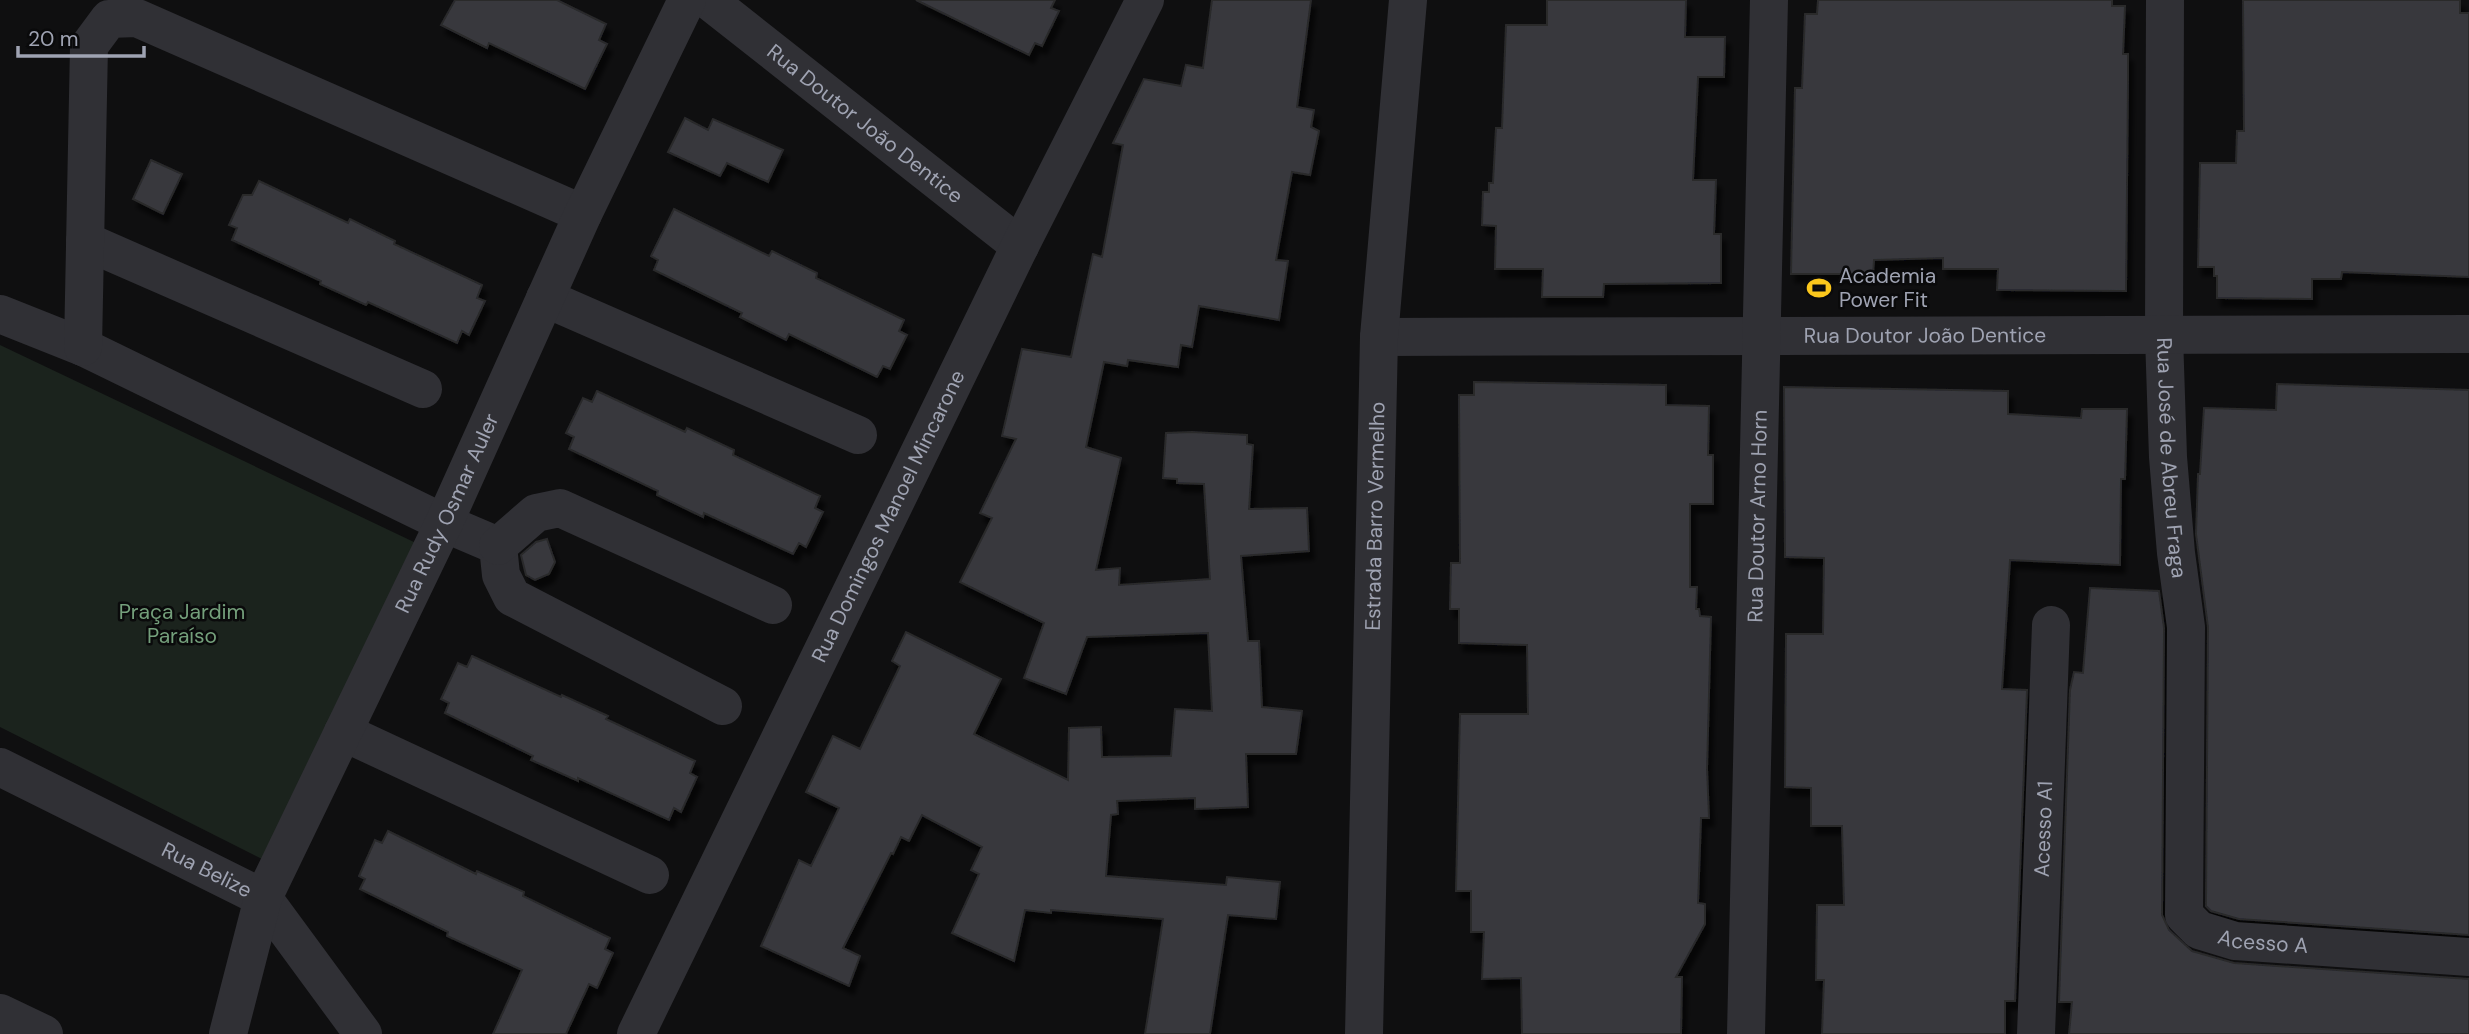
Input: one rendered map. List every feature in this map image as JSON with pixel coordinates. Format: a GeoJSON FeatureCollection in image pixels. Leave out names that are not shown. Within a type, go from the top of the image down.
{"type":"FeatureCollection","features":[{"type":"Feature","properties":{"kind":"street","name":"Rua Rudy Osmar Auler"},"geometry":{"type":"LineString","coordinates":[[228,1034],[262,898],[444,523],[583,214],[687,0]]}},
{"type":"Feature","properties":{"kind":"street","name":"Rua Doutor João Dentice"},"geometry":{"type":"LineString","coordinates":[[708,0],[1020,246]]}},
{"type":"Feature","properties":{"kind":"street","name":"Rua Domingos Manoel Mincarone"},"geometry":{"type":"LineString","coordinates":[[636,1034],[1020,246],[1145,0]]}},
{"type":"Feature","properties":{"kind":"street","name":"Estrada Barro Vermelho"},"geometry":{"type":"LineString","coordinates":[[1364,1034],[1379,337],[1408,0]]}},
{"type":"Feature","properties":{"kind":"street","name":"Rua Doutor Arno Horn"},"geometry":{"type":"LineString","coordinates":[[1746,1034],[1769,0]]}},
{"type":"Feature","properties":{"kind":"street","name":"Rua José de Abreu Fraga"},"geometry":{"type":"LineString","coordinates":[[2165,0],[2164,337],[2170,484],[2186,627],[2184,915]]}},
{"type":"Feature","properties":{"kind":"street"},"geometry":{"type":"LineString","coordinates":[[83,347],[89,46],[109,19],[137,18],[583,214]]}},
{"type":"Feature","properties":{"kind":"street"},"geometry":{"type":"LineString","coordinates":[[85,241],[423,389]]}},
{"type":"Feature","properties":{"kind":"street"},"geometry":{"type":"LineString","coordinates":[[545,298],[858,435]]}},
{"type":"Feature","properties":{"kind":"street"},"geometry":{"type":"LineString","coordinates":[[0,314],[83,347],[444,523],[498,546]]}},
{"type":"Feature","properties":{"kind":"street","name":"Rua Doutor João Dentice"},"geometry":{"type":"LineString","coordinates":[[1379,337],[2164,337],[2469,334]]}},
{"type":"Feature","properties":{"kind":"street"},"geometry":{"type":"LineString","coordinates":[[498,546],[536,513],[560,508],[773,605]]}},
{"type":"Feature","properties":{"kind":"street"},"geometry":{"type":"LineString","coordinates":[[498,546],[500,575],[512,597],[723,706]]}},
{"type":"Feature","properties":{"kind":"street","name":"Acesso A1"},"geometry":{"type":"LineString","coordinates":[[2036,1034],[2051,625]]}},
{"type":"Feature","properties":{"kind":"street"},"geometry":{"type":"LineString","coordinates":[[343,732],[650,875]]}},
{"type":"Feature","properties":{"kind":"street","name":"Rua Belize"},"geometry":{"type":"LineString","coordinates":[[0,767],[262,898],[363,1034]]}},
{"type":"Feature","properties":{"kind":"street","name":"Acesso A"},"geometry":{"type":"LineString","coordinates":[[2184,915],[2199,930],[2235,941],[2469,957]]}},
{"type":"Feature","properties":{"kind":"street"},"geometry":{"type":"LineString","coordinates":[[0,1013],[44,1034]]}},
{"type":"Feature","properties":{"kind":"green space","name":"Praça Jardim Paraíso"},"geometry":{"type":"Polygon","coordinates":[[[0,345],[416,543],[262,859],[0,727],[0,345]]]}},
{"type":"Feature","properties":{"kind":"building"},"geometry":{"type":"Polygon","coordinates":[[[455,0],[557,0],[606,24],[599,40],[607,44],[585,89],[489,43],[487,48],[441,25],[455,0]]]}},
{"type":"Feature","properties":{"kind":"building"},"geometry":{"type":"Polygon","coordinates":[[[916,0],[1055,0],[1051,8],[1059,11],[1042,46],[1035,43],[1029,55],[916,0]]]}},
{"type":"Feature","properties":{"kind":"building"},"geometry":{"type":"Polygon","coordinates":[[[1212,0],[1311,0],[1297,107],[1314,110],[1311,127],[1319,131],[1310,175],[1292,172],[1276,260],[1288,261],[1279,320],[1199,306],[1192,347],[1181,345],[1178,367],[1128,360],[1127,366],[1104,362],[1086,447],[1121,458],[1096,570],[1120,568],[1119,585],[1210,579],[1204,484],[1177,483],[1177,479],[1163,478],[1166,433],[1247,435],[1247,444],[1253,445],[1249,509],[1307,508],[1309,551],[1241,556],[1248,641],[1259,641],[1262,707],[1302,711],[1296,754],[1246,754],[1248,807],[1195,809],[1195,798],[1117,801],[1118,814],[1111,815],[1106,876],[1226,885],[1227,877],[1280,882],[1276,919],[1228,915],[1210,1034],[1145,1034],[1163,919],[1025,910],[1014,961],[952,933],[979,874],[971,870],[982,847],[922,815],[909,841],[901,837],[893,854],[891,853],[843,948],[860,956],[849,986],[761,946],[799,860],[811,866],[839,808],[806,792],[833,736],[860,749],[900,666],[892,661],[906,632],[1001,679],[974,734],[1068,780],[1069,728],[1101,727],[1102,757],[1171,756],[1175,709],[1212,711],[1208,633],[1087,637],[1066,694],[1024,678],[1044,623],[960,582],[992,518],[980,513],[1016,439],[1002,436],[1022,349],[1071,357],[1093,254],[1102,257],[1123,145],[1113,143],[1144,79],[1181,86],[1186,65],[1203,68],[1212,0]]]}},
{"type":"Feature","properties":{"kind":"building"},"geometry":{"type":"Polygon","coordinates":[[[1547,0],[1686,0],[1685,37],[1725,37],[1724,77],[1698,77],[1693,180],[1716,180],[1714,234],[1721,234],[1721,283],[1604,284],[1603,297],[1542,297],[1543,269],[1495,269],[1496,226],[1482,225],[1483,192],[1489,192],[1489,183],[1493,183],[1496,128],[1502,128],[1506,25],[1547,25],[1547,0]]]}},
{"type":"Feature","properties":{"kind":"building"},"geometry":{"type":"Polygon","coordinates":[[[1818,0],[2112,0],[2112,6],[2125,6],[2123,54],[2128,54],[2126,291],[1997,290],[1998,269],[1943,269],[1943,258],[1874,260],[1873,274],[1791,274],[1795,88],[1802,88],[1805,14],[1817,14],[1818,0]]]}},
{"type":"Feature","properties":{"kind":"building"},"geometry":{"type":"Polygon","coordinates":[[[2243,0],[2460,0],[2460,13],[2469,13],[2469,277],[2342,272],[2341,279],[2312,279],[2312,299],[2217,298],[2217,276],[2214,276],[2214,267],[2198,267],[2200,163],[2236,163],[2237,131],[2244,131],[2243,0]]]}},
{"type":"Feature","properties":{"kind":"building"},"geometry":{"type":"Polygon","coordinates":[[[685,118],[708,130],[713,119],[783,150],[768,182],[727,163],[720,176],[668,152],[685,118]]]}},
{"type":"Feature","properties":{"kind":"building"},"geometry":{"type":"Polygon","coordinates":[[[151,160],[182,174],[163,214],[133,199],[151,160]]]}},
{"type":"Feature","properties":{"kind":"building"},"geometry":{"type":"Polygon","coordinates":[[[259,181],[348,223],[350,219],[395,241],[394,244],[482,285],[477,298],[485,301],[469,335],[462,331],[457,343],[368,302],[366,305],[320,284],[321,281],[232,240],[237,228],[229,225],[243,195],[252,195],[259,181]]]}},
{"type":"Feature","properties":{"kind":"building"},"geometry":{"type":"Polygon","coordinates":[[[674,209],[769,256],[772,251],[817,273],[816,278],[904,320],[899,331],[907,335],[890,369],[883,366],[877,377],[789,334],[786,340],[740,317],[742,313],[654,270],[658,260],[651,256],[674,209]]]}},
{"type":"Feature","properties":{"kind":"building"},"geometry":{"type":"Polygon","coordinates":[[[1474,382],[1666,385],[1666,405],[1709,406],[1708,455],[1713,455],[1713,504],[1690,504],[1690,587],[1697,587],[1696,609],[1699,609],[1700,616],[1711,617],[1707,769],[1709,818],[1701,818],[1698,903],[1705,904],[1705,924],[1676,977],[1682,977],[1681,1034],[1522,1034],[1521,978],[1482,979],[1484,932],[1471,932],[1471,891],[1456,891],[1460,714],[1528,714],[1527,645],[1459,643],[1459,609],[1450,609],[1451,563],[1460,563],[1459,395],[1474,395],[1474,382]]]}},
{"type":"Feature","properties":{"kind":"building"},"geometry":{"type":"Polygon","coordinates":[[[2277,384],[2469,390],[2469,935],[2239,919],[2211,911],[2206,906],[2208,627],[2196,534],[2204,408],[2276,410],[2277,384]]]}},
{"type":"Feature","properties":{"kind":"building"},"geometry":{"type":"Polygon","coordinates":[[[1784,387],[2008,391],[2008,414],[2081,418],[2082,409],[2127,409],[2125,479],[2121,479],[2120,565],[2010,560],[2002,689],[2027,690],[2015,1001],[2005,1001],[2005,1034],[1822,1034],[1824,980],[1816,980],[1817,905],[1844,905],[1842,826],[1811,826],[1811,788],[1785,787],[1786,634],[1823,634],[1824,558],[1785,557],[1784,387]]]}},
{"type":"Feature","properties":{"kind":"building"},"geometry":{"type":"Polygon","coordinates":[[[597,391],[685,432],[687,428],[734,450],[733,455],[820,496],[815,508],[823,512],[806,547],[799,543],[793,554],[704,513],[703,517],[657,495],[658,491],[569,449],[574,437],[566,433],[583,398],[592,402],[597,391]]]}},
{"type":"Feature","properties":{"kind":"building"},"geometry":{"type":"Polygon","coordinates":[[[547,539],[555,562],[549,574],[535,580],[526,575],[521,555],[536,542],[547,539]]]}},
{"type":"Feature","properties":{"kind":"building"},"geometry":{"type":"Polygon","coordinates":[[[2090,588],[2159,591],[2164,628],[2162,915],[2169,930],[2192,951],[2234,963],[2469,979],[2469,1034],[2069,1034],[2072,1002],[2059,1002],[2070,690],[2074,672],[2083,673],[2090,588]]]}},
{"type":"Feature","properties":{"kind":"building"},"geometry":{"type":"Polygon","coordinates":[[[472,656],[608,716],[606,719],[695,761],[690,773],[697,777],[681,812],[674,808],[669,820],[578,778],[578,781],[531,760],[533,756],[445,713],[449,703],[441,699],[458,663],[467,667],[472,656]]]}},
{"type":"Feature","properties":{"kind":"building"},"geometry":{"type":"Polygon","coordinates":[[[388,831],[476,874],[477,871],[524,892],[523,896],[610,938],[605,949],[613,953],[597,988],[589,984],[566,1034],[493,1034],[522,970],[447,936],[448,932],[360,889],[365,879],[359,876],[375,840],[382,843],[388,831]]]}},
{"type":"Feature","properties":{"kind":"place","name":"Academia Power Fit"},"geometry":{"type":"Point","coordinates":[1819,288]}}]}
